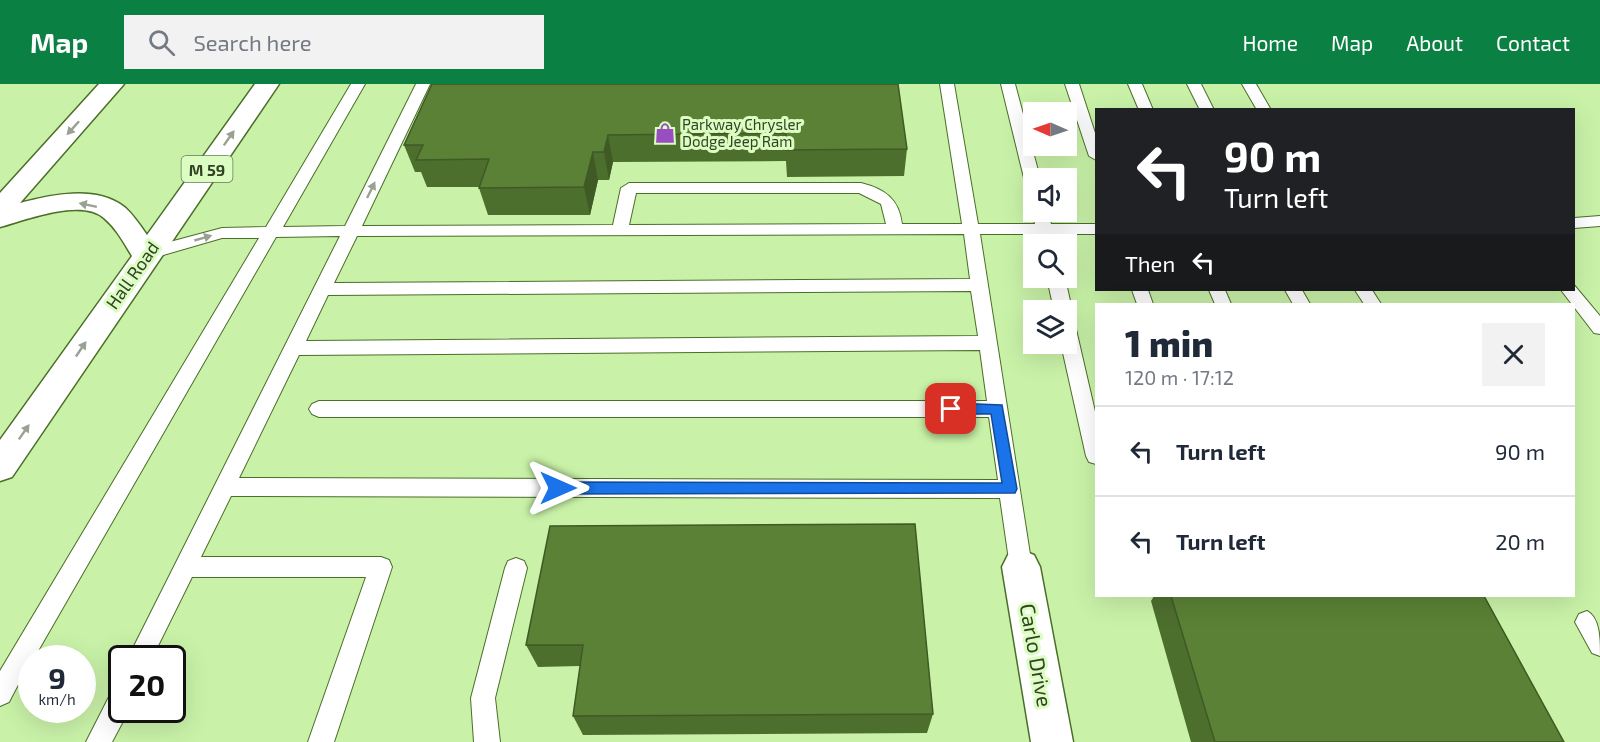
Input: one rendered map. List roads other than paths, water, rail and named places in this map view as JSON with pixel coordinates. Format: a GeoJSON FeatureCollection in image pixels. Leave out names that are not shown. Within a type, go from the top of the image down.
{"type":"FeatureCollection","features":[{"type":"Feature","properties":{"kind":"main road"},"geometry":{"type":"LineString","coordinates":[[0,209],[112,84]]}},
{"type":"Feature","properties":{"kind":"main road","name":"Hall Road"},"geometry":{"type":"LineString","coordinates":[[0,467],[146,254],[267,84]]}},
{"type":"Feature","properties":{"kind":"main road"},"geometry":{"type":"LineString","coordinates":[[0,218],[53,203],[81,203],[111,211],[146,254]]}},
{"type":"Feature","properties":{"kind":"main road","name":"Carlo Drive"},"geometry":{"type":"LineString","coordinates":[[1022,567],[1052,742]]}},
{"type":"Feature","properties":{"kind":"lane"},"geometry":{"type":"LineString","coordinates":[[0,694],[358,84]]}},
{"type":"Feature","properties":{"kind":"lane"},"geometry":{"type":"LineString","coordinates":[[147,645],[423,84]]}},
{"type":"Feature","properties":{"kind":"lane"},"geometry":{"type":"LineString","coordinates":[[947,84],[1022,567]]}},
{"type":"Feature","properties":{"kind":"lane"},"geometry":{"type":"LineString","coordinates":[[1008,84],[1029,168]]}},
{"type":"Feature","properties":{"kind":"lane"},"geometry":{"type":"LineString","coordinates":[[1072,84],[1095,153]]}},
{"type":"Feature","properties":{"kind":"lane"},"geometry":{"type":"LineString","coordinates":[[1136,84],[1145,108]]}},
{"type":"Feature","properties":{"kind":"lane"},"geometry":{"type":"LineString","coordinates":[[1194,84],[1206,108]]}},
{"type":"Feature","properties":{"kind":"lane"},"geometry":{"type":"LineString","coordinates":[[1249,84],[1263,108]]}},
{"type":"Feature","properties":{"kind":"lane"},"geometry":{"type":"LineString","coordinates":[[620,230],[629,188],[861,188],[888,201],[893,208],[895,229]]}},
{"type":"Feature","properties":{"kind":"lane"},"geometry":{"type":"LineString","coordinates":[[1575,223],[1600,221]]}},
{"type":"Feature","properties":{"kind":"lane"},"geometry":{"type":"LineString","coordinates":[[146,254],[222,233],[271,231],[970,229],[1023,235]]}},
{"type":"Feature","properties":{"kind":"lane"},"geometry":{"type":"LineString","coordinates":[[1065,234],[1095,229]]}},
{"type":"Feature","properties":{"kind":"lane"},"geometry":{"type":"LineString","coordinates":[[322,289],[979,285]]}},
{"type":"Feature","properties":{"kind":"lane"},"geometry":{"type":"LineString","coordinates":[[1571,291],[1600,328]]}},
{"type":"Feature","properties":{"kind":"lane"},"geometry":{"type":"LineString","coordinates":[[293,348],[988,343]]}},
{"type":"Feature","properties":{"kind":"lane"},"geometry":{"type":"LineString","coordinates":[[1073,354],[1095,452]]}},
{"type":"Feature","properties":{"kind":"lane"},"geometry":{"type":"LineString","coordinates":[[319,409],[997,409]]}},
{"type":"Feature","properties":{"kind":"lane"},"geometry":{"type":"LineString","coordinates":[[225,487],[1010,489]]}},
{"type":"Feature","properties":{"kind":"lane"},"geometry":{"type":"LineString","coordinates":[[186,567],[381,567],[321,742]]}},
{"type":"Feature","properties":{"kind":"lane"},"geometry":{"type":"LineString","coordinates":[[487,742],[483,698],[516,568]]}},
{"type":"Feature","properties":{"kind":"lane"},"geometry":{"type":"LineString","coordinates":[[1587,622],[1600,645]]}},
{"type":"Feature","properties":{"kind":"lane"},"geometry":{"type":"LineString","coordinates":[[99,742],[109,723]]}},
{"type":"Feature","properties":{"kind":"place","name":"Parkway Chrysler Dodge Jeep Ram"},"geometry":{"type":"Point","coordinates":[665,133]}}]}
